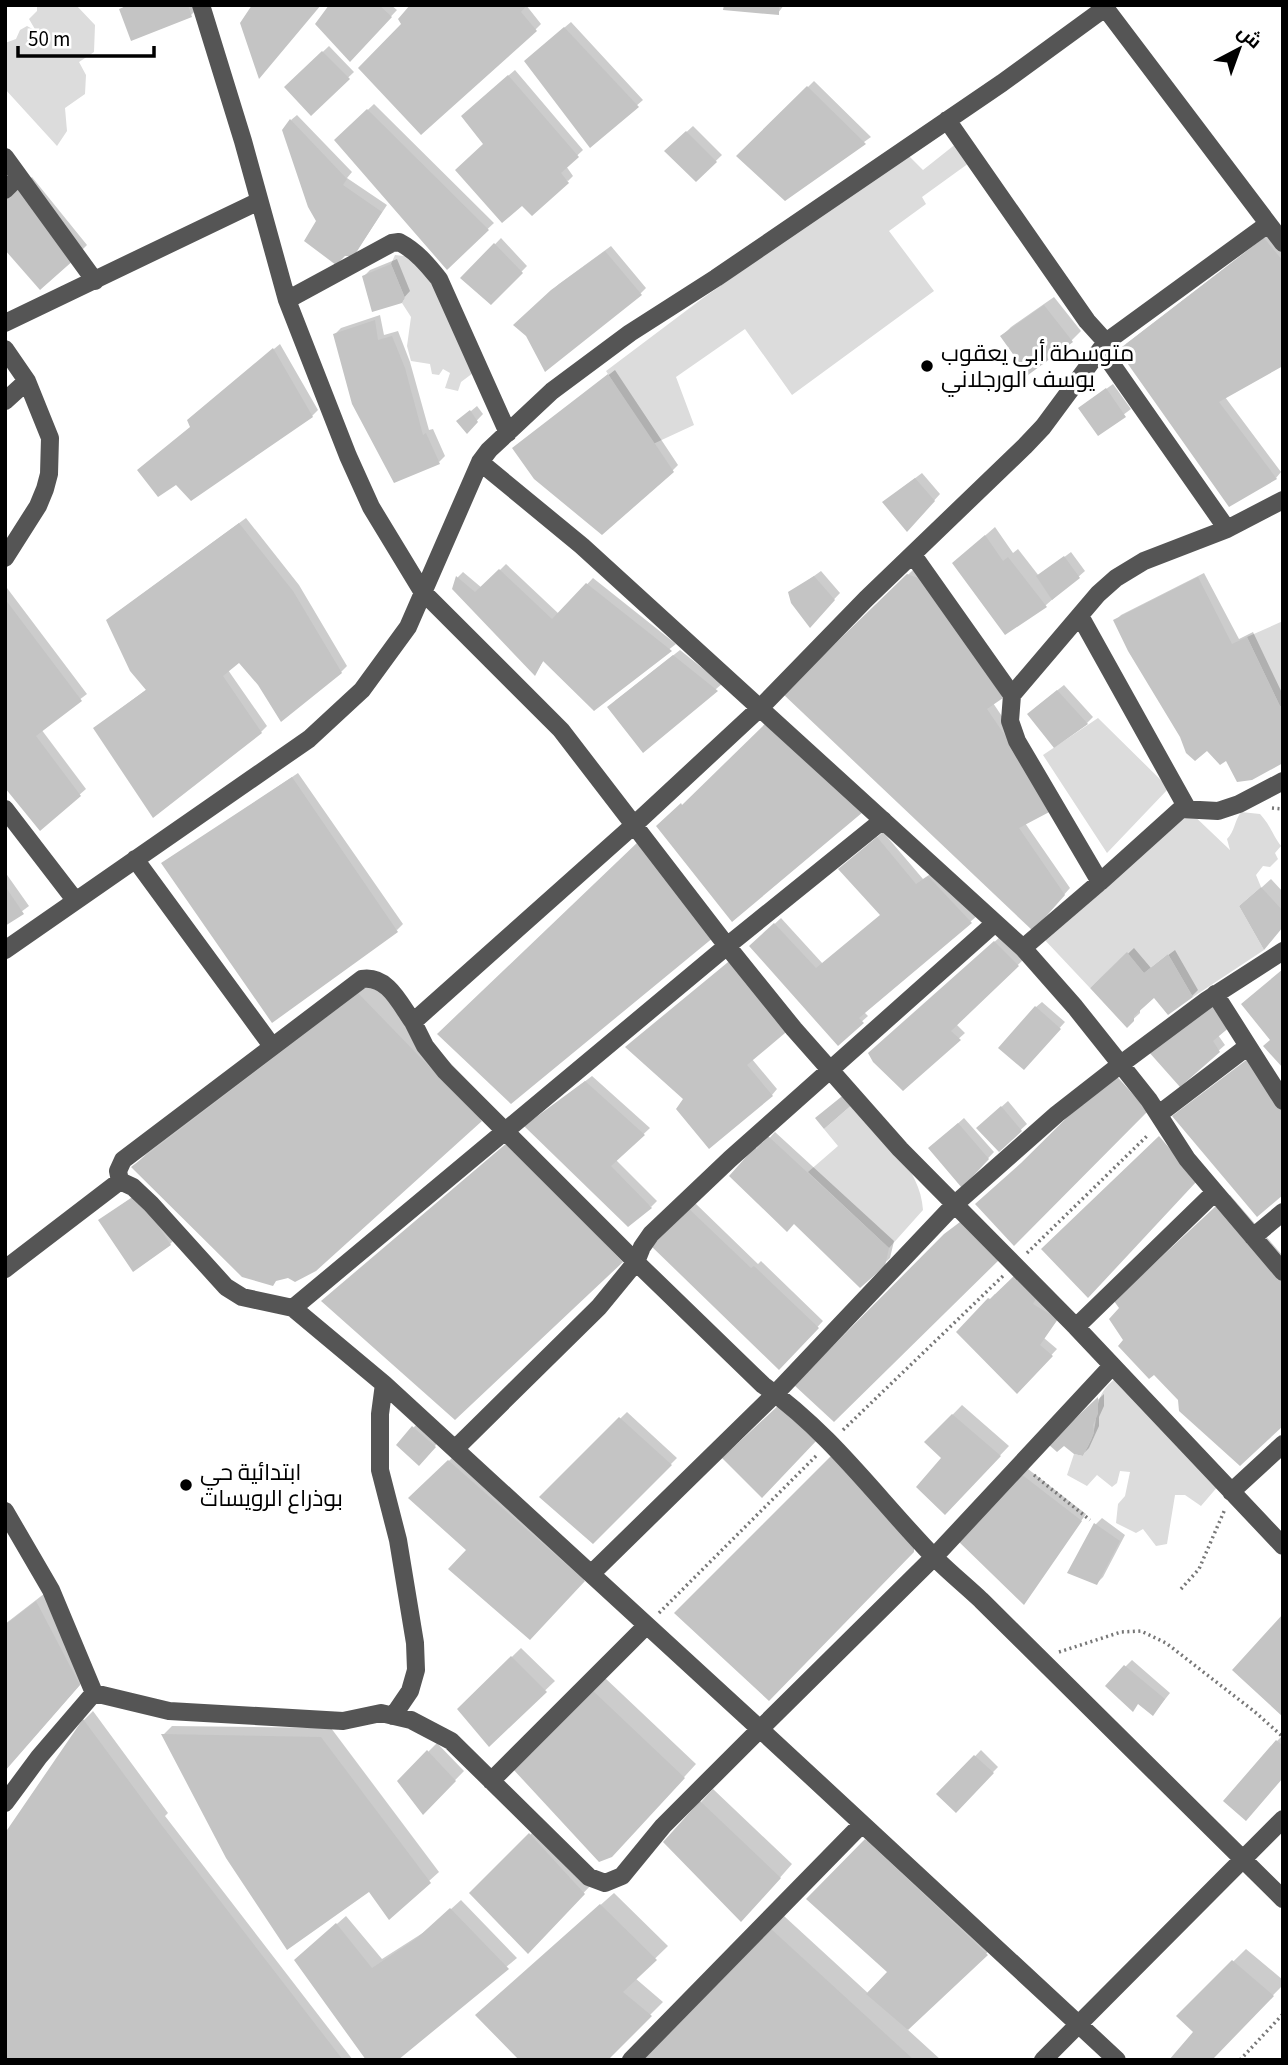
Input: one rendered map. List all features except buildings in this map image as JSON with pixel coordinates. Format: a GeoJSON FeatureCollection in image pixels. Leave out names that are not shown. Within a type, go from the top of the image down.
{"type":"FeatureCollection","features":[{"type":"Feature","properties":{"kind":"street"},"geometry":{"type":"LineString","coordinates":[[201,5],[287,300],[371,507],[422,591],[561,730],[727,946],[900,1149],[1076,1327],[1283,1546]]}},
{"type":"Feature","properties":{"kind":"street"},"geometry":{"type":"LineString","coordinates":[[5,950],[294,750],[353,698],[381,667],[408,627],[480,462],[489,450],[552,391],[631,333],[947,120],[1104,7],[1283,243]]}},
{"type":"Feature","properties":{"kind":"street"},"geometry":{"type":"LineString","coordinates":[[947,120],[1227,529]]}},
{"type":"Feature","properties":{"kind":"street"},"geometry":{"type":"LineString","coordinates":[[5,158],[95,281]]}},
{"type":"Feature","properties":{"kind":"street"},"geometry":{"type":"LineString","coordinates":[[5,190],[19,176]]}},
{"type":"Feature","properties":{"kind":"street"},"geometry":{"type":"LineString","coordinates":[[5,323],[260,201]]}},
{"type":"Feature","properties":{"kind":"street"},"geometry":{"type":"LineString","coordinates":[[413,1022],[634,825],[761,707],[1043,427],[1104,346],[1268,224]]}},
{"type":"Feature","properties":{"kind":"street"},"geometry":{"type":"LineString","coordinates":[[287,300],[392,243],[399,242],[411,248],[439,279],[508,433]]}},
{"type":"Feature","properties":{"kind":"street"},"geometry":{"type":"LineString","coordinates":[[5,349],[27,381],[50,438],[49,474],[38,506],[5,558]]}},
{"type":"Feature","properties":{"kind":"street"},"geometry":{"type":"LineString","coordinates":[[5,401],[27,381]]}},
{"type":"Feature","properties":{"kind":"street"},"geometry":{"type":"LineString","coordinates":[[480,462],[583,546],[1023,948],[1121,1064],[1214,1193],[1283,1272]]}},
{"type":"Feature","properties":{"kind":"street"},"geometry":{"type":"LineString","coordinates":[[1100,882],[1017,741],[1010,721],[1012,695],[1098,594],[1116,578],[1144,561],[1227,529],[1282,501]]}},
{"type":"Feature","properties":{"kind":"street"},"geometry":{"type":"LineString","coordinates":[[913,555],[1012,695]]}},
{"type":"Feature","properties":{"kind":"street"},"geometry":{"type":"LineString","coordinates":[[1080,616],[1187,808]]}},
{"type":"Feature","properties":{"kind":"street"},"geometry":{"type":"LineString","coordinates":[[1023,948],[1177,813],[1187,808],[1217,811],[1239,804],[1283,781]]}},
{"type":"Feature","properties":{"kind":"street"},"geometry":{"type":"LineString","coordinates":[[5,809],[75,900]]}},
{"type":"Feature","properties":{"kind":"street"},"geometry":{"type":"LineString","coordinates":[[293,1308],[727,946],[883,820]]}},
{"type":"Feature","properties":{"kind":"street"},"geometry":{"type":"LineString","coordinates":[[135,859],[272,1045]]}},
{"type":"Feature","properties":{"kind":"street"},"geometry":{"type":"LineString","coordinates":[[456,1448],[599,1307],[636,1262],[651,1234],[995,923]]}},
{"type":"Feature","properties":{"kind":"street"},"geometry":{"type":"LineString","coordinates":[[591,1574],[775,1394],[954,1205],[1058,1114],[1121,1064],[1215,994],[1283,951]]}},
{"type":"Feature","properties":{"kind":"street"},"geometry":{"type":"LineString","coordinates":[[120,1181],[118,1171],[123,1160],[272,1045],[362,979],[373,978],[384,984],[413,1022],[428,1050],[505,1132],[763,1385],[802,1414],[934,1557],[1283,1899]]}},
{"type":"Feature","properties":{"kind":"street"},"geometry":{"type":"LineString","coordinates":[[1215,994],[1283,1101]]}},
{"type":"Feature","properties":{"kind":"street"},"geometry":{"type":"LineString","coordinates":[[1161,1117],[1247,1048]]}},
{"type":"Feature","properties":{"kind":"street"},"geometry":{"type":"LineString","coordinates":[[5,1269],[120,1181]]}},
{"type":"Feature","properties":{"kind":"street"},"geometry":{"type":"LineString","coordinates":[[120,1181],[133,1188],[151,1204],[226,1287],[242,1297],[293,1308],[384,1384],[1080,2023],[1117,2060]]}},
{"type":"Feature","properties":{"kind":"street"},"geometry":{"type":"LineString","coordinates":[[1076,1327],[1214,1193]]}},
{"type":"Feature","properties":{"kind":"street"},"geometry":{"type":"LineString","coordinates":[[1253,1237],[1283,1212]]}},
{"type":"Feature","properties":{"kind":"street"},"geometry":{"type":"LineString","coordinates":[[94,1693],[169,1711],[343,1721],[381,1713],[411,1720],[450,1741],[589,1877],[606,1883],[622,1876],[663,1826],[934,1557],[1111,1367]]}},
{"type":"Feature","properties":{"kind":"street"},"geometry":{"type":"LineString","coordinates":[[384,1384],[380,1414],[380,1471],[398,1540],[415,1643],[416,1670],[410,1691],[393,1716]]}},
{"type":"Feature","properties":{"kind":"street"},"geometry":{"type":"LineString","coordinates":[[1231,1492],[1283,1444]]}},
{"type":"Feature","properties":{"kind":"street"},"geometry":{"type":"LineString","coordinates":[[5,1511],[51,1590],[94,1693]]}},
{"type":"Feature","properties":{"kind":"street"},"geometry":{"type":"LineString","coordinates":[[491,1780],[646,1626]]}},
{"type":"Feature","properties":{"kind":"street"},"geometry":{"type":"LineString","coordinates":[[5,1803],[39,1757],[94,1693]]}},
{"type":"Feature","properties":{"kind":"street"},"geometry":{"type":"LineString","coordinates":[[1043,2060],[1283,1819]]}},
{"type":"Feature","properties":{"kind":"street"},"geometry":{"type":"LineString","coordinates":[[631,2060],[862,1824]]}},
{"type":"Feature","properties":{"kind":"path"},"geometry":{"type":"LineString","coordinates":[[646,1626],[830,1442],[1015,1265],[1161,1117]]}},
{"type":"Feature","properties":{"kind":"path"},"geometry":{"type":"LineString","coordinates":[[1020,1464],[1090,1520]]}},
{"type":"Feature","properties":{"kind":"path"},"geometry":{"type":"LineString","coordinates":[[1181,1589],[1199,1569],[1231,1492]]}},
{"type":"Feature","properties":{"kind":"path"},"geometry":{"type":"LineString","coordinates":[[1040,1659],[1101,1637],[1141,1631],[1166,1643],[1283,1737]]}},
{"type":"Feature","properties":{"kind":"path"},"geometry":{"type":"LineString","coordinates":[[1240,2060],[1283,2014]]}},
{"type":"Feature","properties":{"kind":"shaded area"},"geometry":{"type":"Polygon","coordinates":[[[37,5],[76,5],[95,25],[94,52],[79,62],[86,75],[85,94],[65,108],[67,131],[57,146],[5,89],[5,43],[16,39],[20,30],[27,26],[36,31],[29,19],[37,11],[37,5]]]}},
{"type":"Feature","properties":{"kind":"shaded area"},"geometry":{"type":"Polygon","coordinates":[[[957,143],[969,163],[922,197],[926,204],[889,231],[934,291],[792,395],[745,329],[676,377],[694,425],[653,444],[606,371],[703,298],[908,155],[923,170],[957,143]]]}},
{"type":"Feature","properties":{"kind":"shaded area"},"geometry":{"type":"Polygon","coordinates":[[[395,255],[423,258],[473,373],[461,382],[458,391],[445,388],[450,373],[443,369],[439,375],[432,374],[430,364],[411,361],[407,346],[411,317],[402,303],[405,298],[391,264],[395,255]]]}},
{"type":"Feature","properties":{"kind":"shaded area"},"geometry":{"type":"Polygon","coordinates":[[[1283,621],[1283,706],[1280,706],[1247,637],[1283,621]]]}},
{"type":"Feature","properties":{"kind":"shaded area"},"geometry":{"type":"Polygon","coordinates":[[[1098,718],[1169,788],[1107,853],[1043,755],[1098,718]]]}},
{"type":"Feature","properties":{"kind":"shaded area"},"geometry":{"type":"Polygon","coordinates":[[[1188,810],[1230,850],[1227,839],[1241,812],[1260,814],[1281,846],[1275,853],[1278,859],[1270,867],[1263,866],[1256,875],[1261,887],[1239,906],[1264,950],[1193,997],[1168,954],[1144,973],[1127,953],[1090,988],[1042,937],[1188,810]]]}},
{"type":"Feature","properties":{"kind":"shaded area"},"geometry":{"type":"Polygon","coordinates":[[[854,1103],[898,1152],[921,1195],[923,1210],[889,1248],[808,1172],[838,1146],[824,1129],[854,1103]]]}},
{"type":"Feature","properties":{"kind":"shaded area"},"geometry":{"type":"Polygon","coordinates":[[[1116,1378],[1219,1485],[1201,1506],[1185,1495],[1175,1495],[1167,1544],[1156,1546],[1143,1529],[1136,1533],[1116,1523],[1118,1504],[1125,1496],[1130,1472],[1120,1471],[1117,1483],[1112,1487],[1097,1475],[1087,1486],[1067,1475],[1074,1454],[1083,1456],[1090,1443],[1100,1398],[1116,1378]]]}},
{"type":"Feature","properties":{"kind":"place","name":"متوسطة أبي يعقوب يوسف الورجلاني"},"geometry":{"type":"Point","coordinates":[927,366]}},
{"type":"Feature","properties":{"kind":"place","name":"ابتدائية حي بوذراع الرويسات"},"geometry":{"type":"Point","coordinates":[186,1485]}}]}
